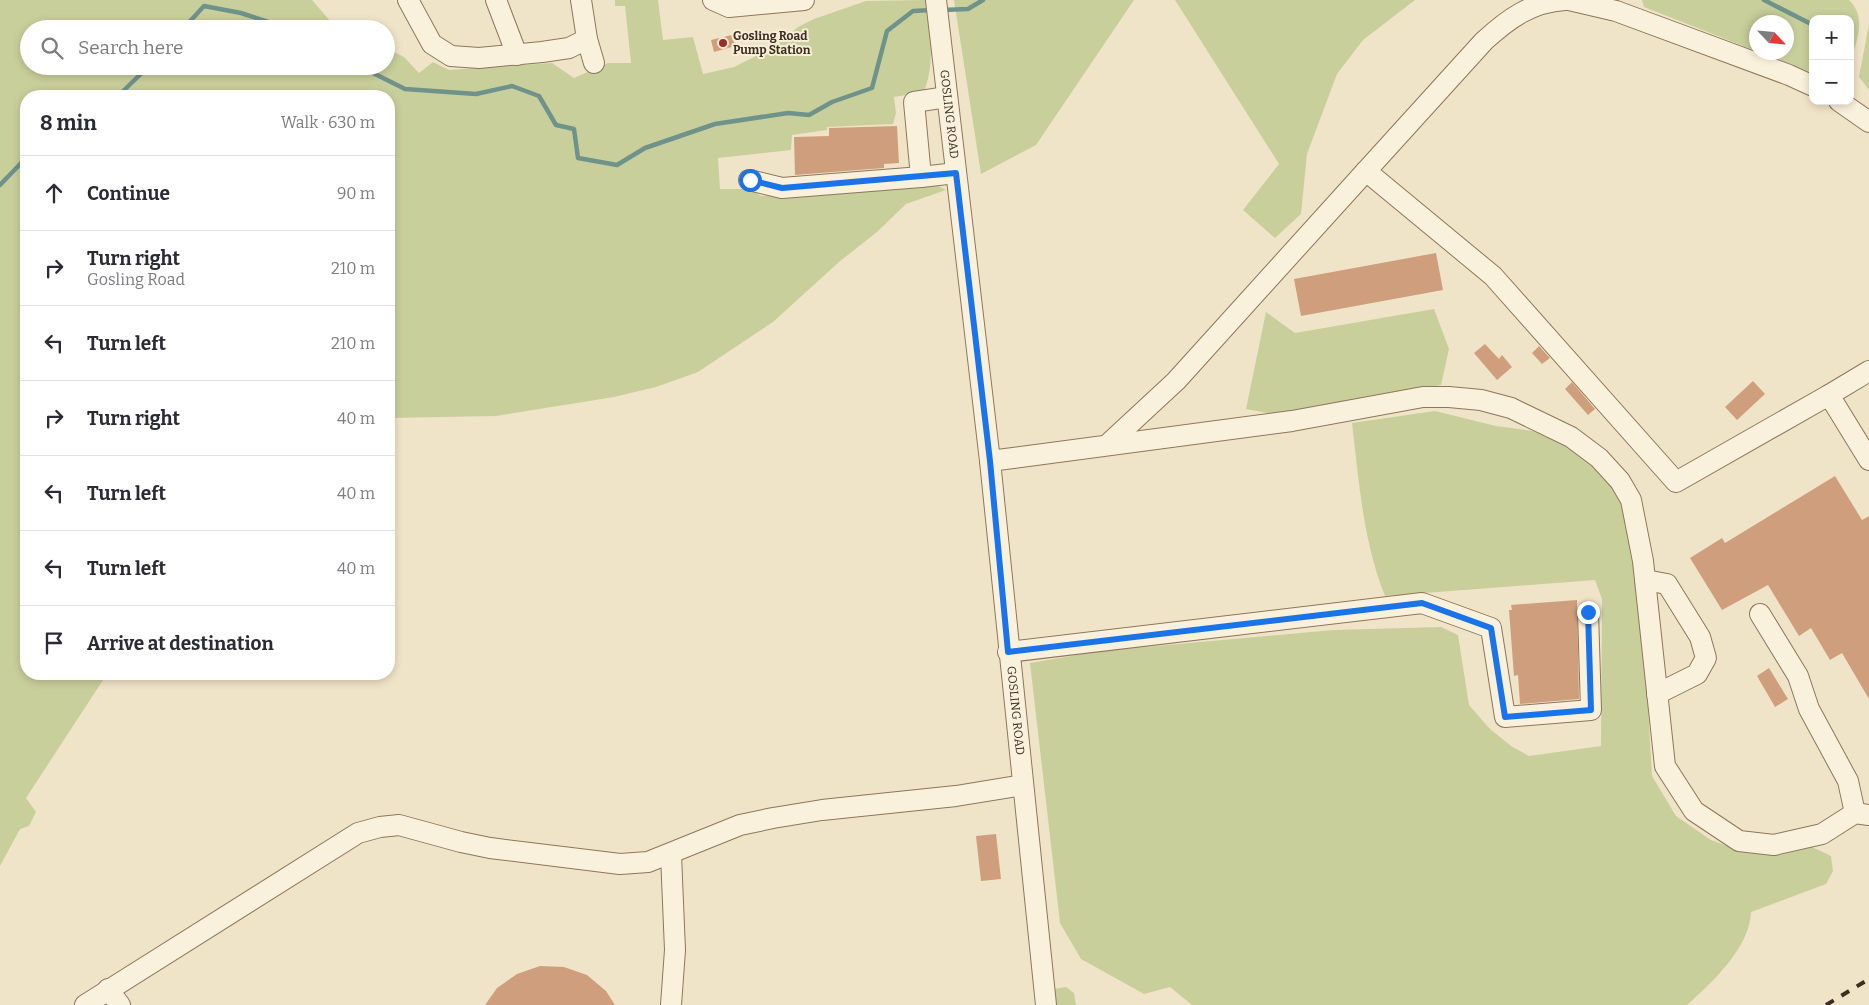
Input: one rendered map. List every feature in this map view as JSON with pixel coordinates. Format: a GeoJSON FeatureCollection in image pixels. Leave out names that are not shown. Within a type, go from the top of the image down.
{"type":"FeatureCollection","features":[{"type":"Feature","properties":{"kind":"street"},"geometry":{"type":"LineString","coordinates":[[408,0],[432,44],[451,56],[464,59],[569,48],[587,39]]}},
{"type":"Feature","properties":{"kind":"street"},"geometry":{"type":"LineString","coordinates":[[496,0],[516,55]]}},
{"type":"Feature","properties":{"kind":"street"},"geometry":{"type":"LineString","coordinates":[[581,0],[587,39],[594,63]]}},
{"type":"Feature","properties":{"kind":"street"},"geometry":{"type":"LineString","coordinates":[[713,0],[729,6],[804,0]]}},
{"type":"Feature","properties":{"kind":"street"},"geometry":{"type":"LineString","coordinates":[[1107,445],[1176,381],[1484,41],[1517,14],[1536,5],[1565,0]]}},
{"type":"Feature","properties":{"kind":"street"},"geometry":{"type":"LineString","coordinates":[[1569,0],[1616,12],[1789,74],[1809,84]]}},
{"type":"Feature","properties":{"kind":"street","name":"GOSLING ROAD"},"geometry":{"type":"LineString","coordinates":[[937,8],[990,461],[1008,652],[1046,1005]]}},
{"type":"Feature","properties":{"kind":"street"},"geometry":{"type":"LineString","coordinates":[[921,177],[914,102],[947,97]]}},
{"type":"Feature","properties":{"kind":"street"},"geometry":{"type":"LineString","coordinates":[[1845,105],[1869,122]]}},
{"type":"Feature","properties":{"kind":"street"},"geometry":{"type":"LineString","coordinates":[[1366,171],[1493,276],[1676,482],[1869,371]]}},
{"type":"Feature","properties":{"kind":"street"},"geometry":{"type":"LineString","coordinates":[[750,180],[782,188],[956,173]]}},
{"type":"Feature","properties":{"kind":"street"},"geometry":{"type":"LineString","coordinates":[[1829,395],[1869,460]]}},
{"type":"Feature","properties":{"kind":"street"},"geometry":{"type":"LineString","coordinates":[[990,461],[1292,421],[1423,397],[1448,397],[1489,402],[1511,408],[1571,437],[1599,458],[1620,481],[1631,500],[1645,580],[1665,766],[1694,811],[1739,841],[1774,844],[1822,834],[1862,814],[1848,781],[1808,709],[1798,676],[1760,614]]}},
{"type":"Feature","properties":{"kind":"street"},"geometry":{"type":"LineString","coordinates":[[1645,580],[1666,584],[1700,637],[1706,658],[1697,674],[1657,694]]}},
{"type":"Feature","properties":{"kind":"street"},"geometry":{"type":"LineString","coordinates":[[1008,652],[1422,603],[1491,628],[1505,717],[1591,710],[1588,612]]}},
{"type":"Feature","properties":{"kind":"street"},"geometry":{"type":"LineString","coordinates":[[85,1005],[114,997],[358,833],[380,826],[399,825],[480,846],[620,864],[648,862],[671,855],[740,825],[773,818],[822,810],[956,796],[1023,785]]}},
{"type":"Feature","properties":{"kind":"street"},"geometry":{"type":"LineString","coordinates":[[671,855],[675,950],[671,1005]]}},
{"type":"Feature","properties":{"kind":"green space"},"geometry":{"type":"Polygon","coordinates":[[[0,0],[312,0],[329,20],[20,20],[20,75],[395,75],[395,52],[404,57],[419,73],[433,62],[449,70],[552,63],[574,78],[608,63],[631,63],[625,6],[615,6],[615,0],[658,0],[663,40],[693,37],[703,74],[734,67],[776,46],[798,27],[814,19],[866,1],[925,0],[928,6],[931,49],[930,71],[924,92],[894,97],[896,113],[893,124],[827,127],[827,130],[792,135],[791,150],[718,158],[720,189],[750,189],[761,196],[938,186],[946,190],[906,204],[877,232],[839,262],[773,322],[698,372],[656,387],[614,397],[496,416],[395,418],[395,90],[20,90],[20,680],[103,680],[26,798],[36,812],[29,826],[20,829],[0,866],[0,0]]]}},
{"type":"Feature","properties":{"kind":"green space"},"geometry":{"type":"Polygon","coordinates":[[[954,0],[1134,0],[1036,145],[981,174],[954,0]]]}},
{"type":"Feature","properties":{"kind":"green space"},"geometry":{"type":"Polygon","coordinates":[[[1175,0],[1415,0],[1363,40],[1337,74],[1307,154],[1301,214],[1275,238],[1243,210],[1279,164],[1175,0]]]}},
{"type":"Feature","properties":{"kind":"green space"},"geometry":{"type":"Polygon","coordinates":[[[1642,0],[1849,0],[1858,14],[1858,38],[1854,49],[1854,15],[1809,15],[1809,71],[1779,60],[1794,60],[1794,15],[1749,15],[1749,48],[1644,7],[1642,0]]]}},
{"type":"Feature","properties":{"kind":"green space"},"geometry":{"type":"Polygon","coordinates":[[[1869,24],[1869,90],[1859,77],[1869,24]]]}},
{"type":"Feature","properties":{"kind":"green space"},"geometry":{"type":"Polygon","coordinates":[[[1434,309],[1449,349],[1441,385],[1332,404],[1285,416],[1246,409],[1266,312],[1295,333],[1434,309]]]}},
{"type":"Feature","properties":{"kind":"green space"},"geometry":{"type":"Polygon","coordinates":[[[1435,411],[1496,426],[1550,433],[1587,460],[1613,486],[1630,516],[1645,655],[1652,776],[1676,816],[1711,840],[1739,850],[1780,855],[1812,847],[1831,856],[1833,871],[1826,884],[1751,912],[1749,925],[1737,951],[1718,975],[1687,1005],[1192,1005],[1170,987],[1144,994],[1081,959],[1060,923],[1030,663],[1101,651],[1333,630],[1441,627],[1458,635],[1469,705],[1489,728],[1511,746],[1529,756],[1601,746],[1602,599],[1595,580],[1385,596],[1367,533],[1352,423],[1435,411]]]}},
{"type":"Feature","properties":{"kind":"green space"},"geometry":{"type":"Polygon","coordinates":[[[1066,987],[1074,993],[1076,1005],[1056,1005],[1054,989],[1066,987]]]}},
{"type":"Feature","properties":{"kind":"building","name":"Gosling Road Pump Station"},"geometry":{"type":"Polygon","coordinates":[[[732,35],[735,46],[714,52],[711,40],[732,35]]]}},
{"type":"Feature","properties":{"kind":"building"},"geometry":{"type":"Polygon","coordinates":[[[897,126],[899,163],[884,164],[884,168],[795,175],[794,137],[829,136],[829,128],[897,126]]]}},
{"type":"Feature","properties":{"kind":"building"},"geometry":{"type":"Polygon","coordinates":[[[1436,253],[1443,290],[1301,316],[1294,279],[1436,253]]]}},
{"type":"Feature","properties":{"kind":"building"},"geometry":{"type":"Polygon","coordinates":[[[1485,344],[1499,359],[1502,355],[1512,367],[1497,380],[1474,353],[1485,344]]]}},
{"type":"Feature","properties":{"kind":"building"},"geometry":{"type":"Polygon","coordinates":[[[1539,346],[1550,358],[1542,364],[1532,353],[1539,346]]]}},
{"type":"Feature","properties":{"kind":"building"},"geometry":{"type":"Polygon","coordinates":[[[1753,381],[1765,394],[1737,420],[1725,407],[1753,381]]]}},
{"type":"Feature","properties":{"kind":"building"},"geometry":{"type":"Polygon","coordinates":[[[1572,382],[1595,409],[1588,415],[1565,389],[1572,382]]]}},
{"type":"Feature","properties":{"kind":"building"},"geometry":{"type":"Polygon","coordinates":[[[1835,476],[1862,520],[1869,516],[1869,699],[1842,653],[1830,660],[1811,628],[1799,636],[1768,585],[1722,610],[1690,558],[1722,538],[1725,543],[1835,476]]]}},
{"type":"Feature","properties":{"kind":"building"},"geometry":{"type":"Polygon","coordinates":[[[1577,600],[1579,699],[1520,704],[1518,675],[1514,676],[1509,610],[1512,610],[1511,605],[1577,600]]]}},
{"type":"Feature","properties":{"kind":"building"},"geometry":{"type":"Polygon","coordinates":[[[1769,668],[1788,699],[1775,707],[1757,676],[1769,668]]]}},
{"type":"Feature","properties":{"kind":"building"},"geometry":{"type":"Polygon","coordinates":[[[996,834],[1001,879],[981,881],[976,836],[996,834]]]}},
{"type":"Feature","properties":{"kind":"building"},"geometry":{"type":"Polygon","coordinates":[[[540,966],[564,967],[587,975],[606,991],[615,1005],[485,1005],[497,988],[517,974],[540,966]]]}},
{"type":"Feature","properties":{"kind":"waterway"},"geometry":{"type":"LineString","coordinates":[[942,10],[968,9],[983,0]]}},
{"type":"Feature","properties":{"kind":"waterway"},"geometry":{"type":"LineString","coordinates":[[1764,0],[1809,23]]}},
{"type":"Feature","properties":{"kind":"waterway"},"geometry":{"type":"LineString","coordinates":[[191,20],[204,6],[241,13],[262,20]]}},
{"type":"Feature","properties":{"kind":"waterway"},"geometry":{"type":"LineString","coordinates":[[377,75],[405,89],[476,94],[512,86],[539,96],[556,125],[574,129],[578,158],[617,165],[645,148],[715,124],[788,113],[809,115],[832,102],[872,88],[887,31],[913,11],[932,10]]}},
{"type":"Feature","properties":{"kind":"waterway"},"geometry":{"type":"LineString","coordinates":[[124,90],[140,75]]}},
{"type":"Feature","properties":{"kind":"waterway"},"geometry":{"type":"LineString","coordinates":[[0,185],[20,164]]}},
{"type":"Feature","properties":{"kind":"railway"},"geometry":{"type":"LineString","coordinates":[[1826,1005],[1869,979]]}},
{"type":"Feature","properties":{"kind":"place","name":"Gosling Road Pump Station"},"geometry":{"type":"Point","coordinates":[723,43]}},
{"type":"Feature","properties":{"kind":"route"},"geometry":{"type":"LineString","coordinates":[[750,180],[782,188],[956,173],[990,461],[1008,652],[1422,603],[1491,628],[1505,717],[1591,710],[1588,612]]}}]}
